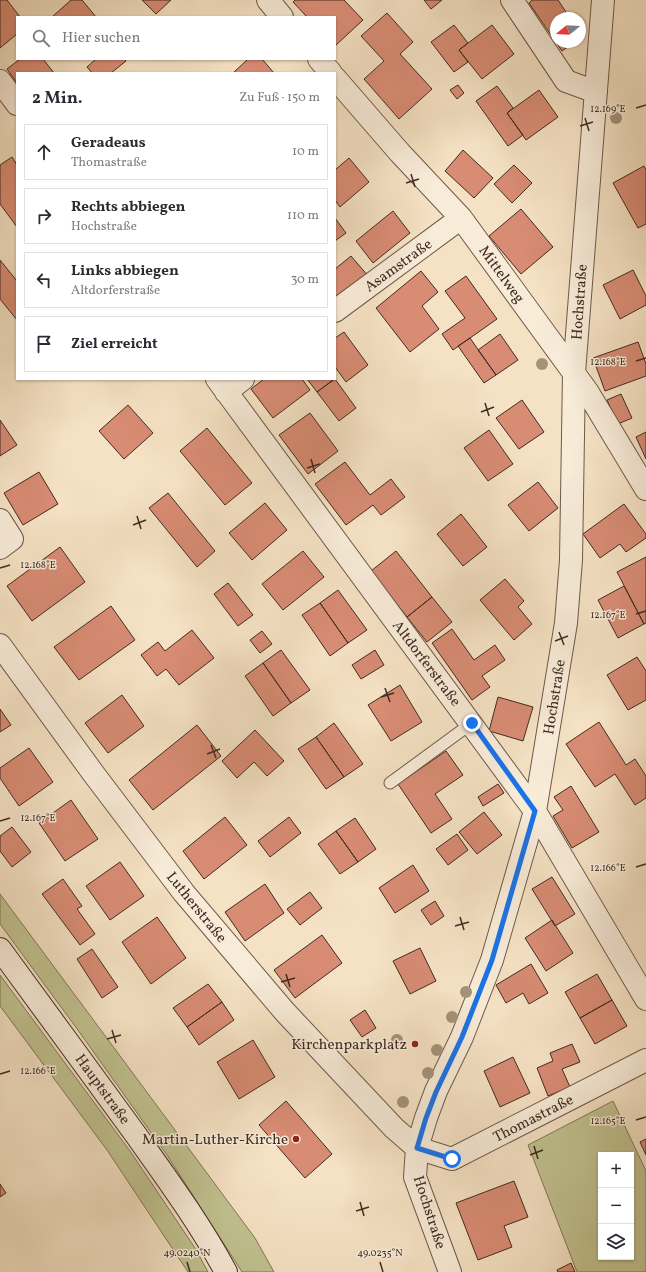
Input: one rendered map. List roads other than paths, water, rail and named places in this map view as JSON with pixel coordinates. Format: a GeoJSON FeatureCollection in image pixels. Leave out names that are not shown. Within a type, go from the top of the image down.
{"type":"FeatureCollection","features":[{"type":"Feature","properties":{"kind":"street"},"geometry":{"type":"LineString","coordinates":[[268,0],[281,16]]}},
{"type":"Feature","properties":{"kind":"street"},"geometry":{"type":"LineString","coordinates":[[512,0],[566,80],[596,92]]}},
{"type":"Feature","properties":{"kind":"street","name":"Hochstraße"},"geometry":{"type":"LineString","coordinates":[[450,1272],[415,1177],[417,1148],[434,1098],[462,1037],[492,960],[535,811],[567,615],[571,560],[574,373],[604,0]]}},
{"type":"Feature","properties":{"kind":"street"},"geometry":{"type":"LineString","coordinates":[[320,60],[330,72]]}},
{"type":"Feature","properties":{"kind":"street","name":"Mittelweg"},"geometry":{"type":"LineString","coordinates":[[336,79],[400,153],[462,218],[587,391],[646,489]]}},
{"type":"Feature","properties":{"kind":"street"},"geometry":{"type":"LineString","coordinates":[[0,81],[16,103]]}},
{"type":"Feature","properties":{"kind":"street","name":"Asamstraße"},"geometry":{"type":"LineString","coordinates":[[336,310],[462,218]]}},
{"type":"Feature","properties":{"kind":"street"},"geometry":{"type":"LineString","coordinates":[[222,385],[240,380]]}},
{"type":"Feature","properties":{"kind":"street","name":"Altdorferstraße"},"geometry":{"type":"LineString","coordinates":[[222,385],[472,723],[535,811],[646,999]]}},
{"type":"Feature","properties":{"kind":"street"},"geometry":{"type":"LineString","coordinates":[[0,520],[12,539],[0,548]]}},
{"type":"Feature","properties":{"kind":"street","name":"Lutherstraße"},"geometry":{"type":"LineString","coordinates":[[0,645],[93,773],[184,893],[285,1012],[394,1128],[417,1148]]}},
{"type":"Feature","properties":{"kind":"street","name":"Hauptstraße"},"geometry":{"type":"LineString","coordinates":[[0,949],[67,1038],[176,1191],[208,1240],[226,1272]]}},
{"type":"Feature","properties":{"kind":"street","name":"Thomastraße"},"geometry":{"type":"LineString","coordinates":[[417,1148],[452,1159],[646,1060]]}},
{"type":"Feature","properties":{"kind":"lane"},"geometry":{"type":"LineString","coordinates":[[390,783],[472,723]]}},
{"type":"Feature","properties":{"kind":"place","name":"Kirchenparkplatz"},"geometry":{"type":"Point","coordinates":[415,1044]}},
{"type":"Feature","properties":{"kind":"place","name":"Martin-Luther-Kirche"},"geometry":{"type":"Point","coordinates":[296,1139]}}]}
